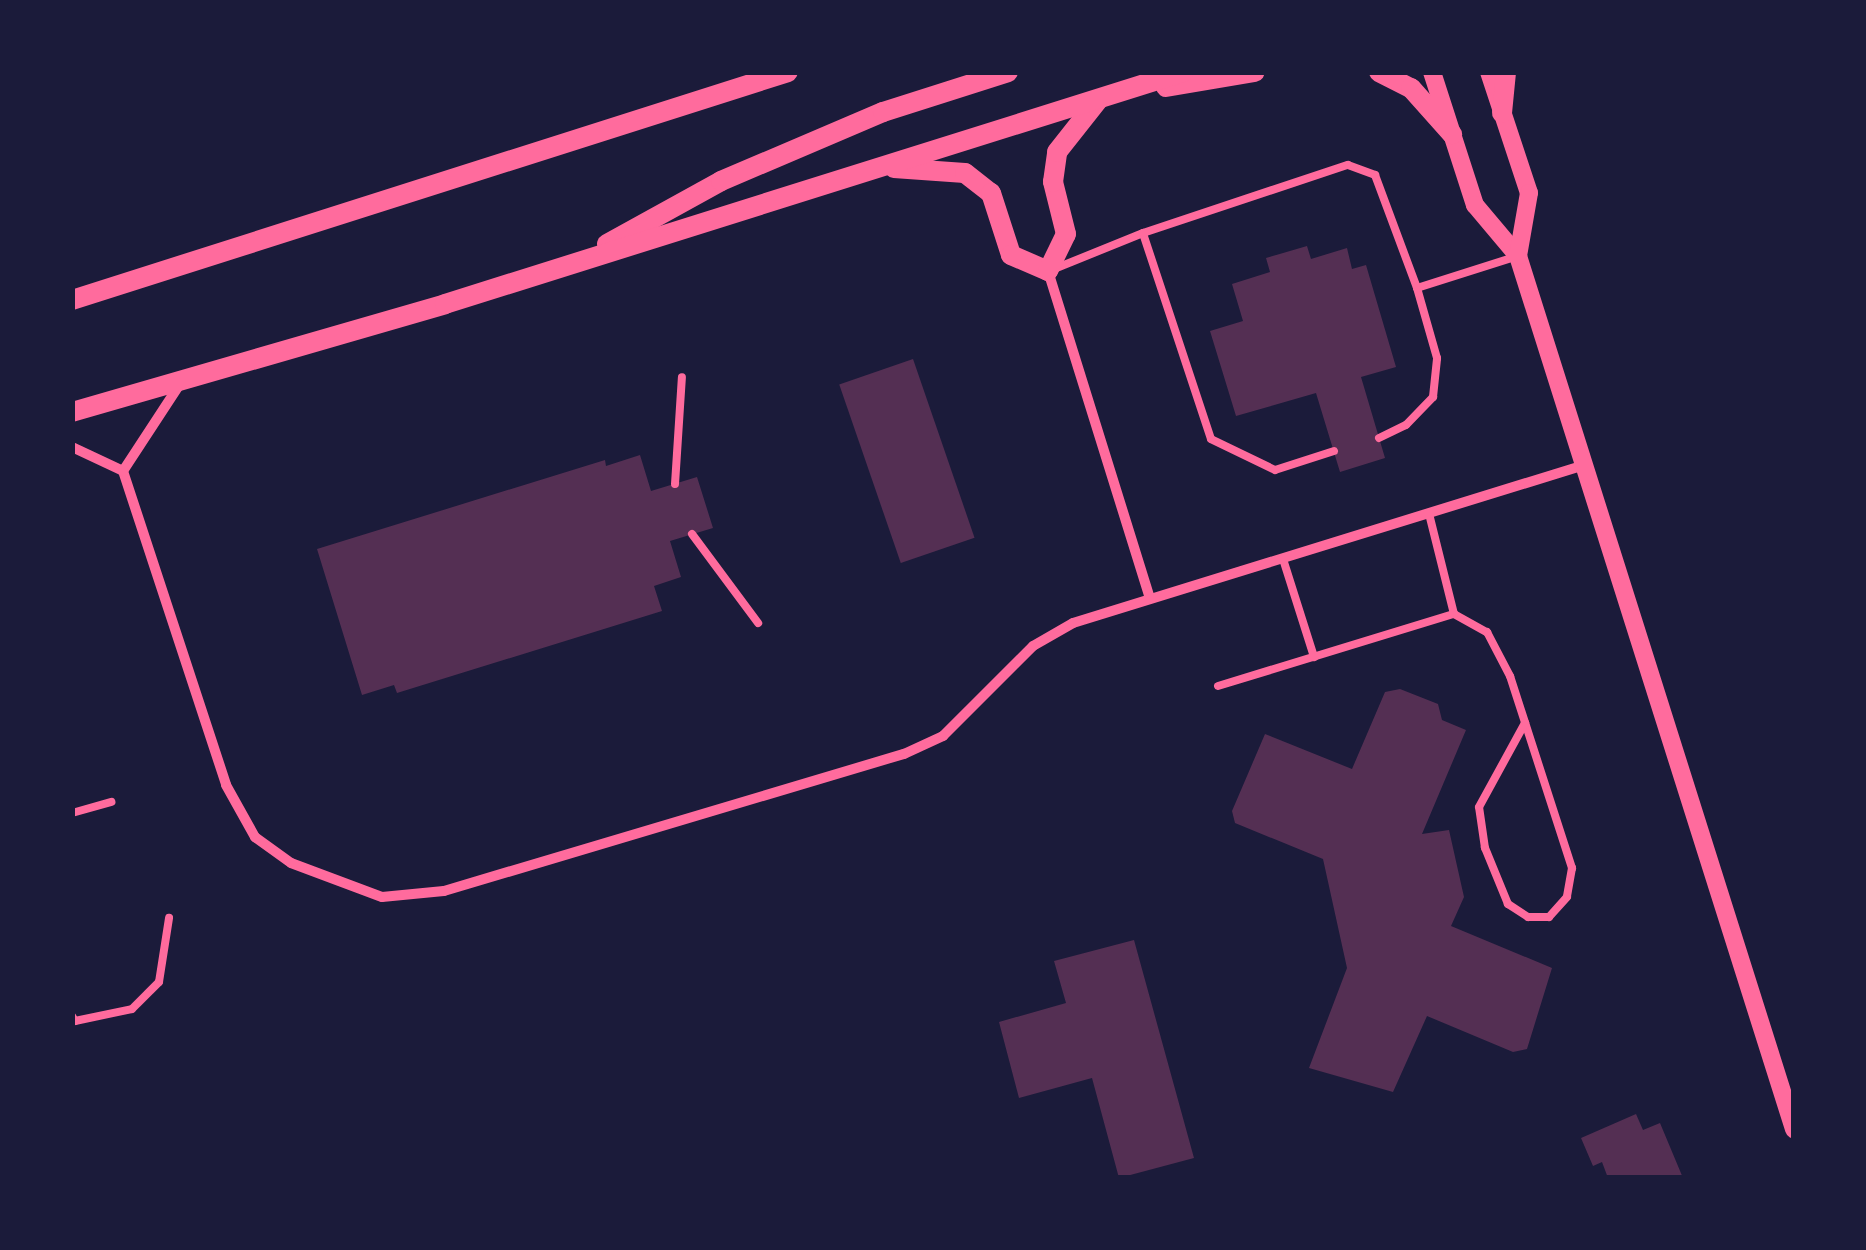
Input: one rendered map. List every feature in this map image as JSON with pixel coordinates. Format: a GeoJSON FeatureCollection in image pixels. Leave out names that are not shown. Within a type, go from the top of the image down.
{"type":"FeatureCollection","features":[{"type":"Feature","properties":{"kind":"main road"},"geometry":{"type":"LineString","coordinates":[[72,300],[788,72]]}},
{"type":"Feature","properties":{"kind":"main road"},"geometry":{"type":"LineString","coordinates":[[570,264],[721,181],[883,112],[1008,72]]}},
{"type":"Feature","properties":{"kind":"main road"},"geometry":{"type":"LineString","coordinates":[[72,412],[570,264],[1182,72]]}},
{"type":"Feature","properties":{"kind":"main road"},"geometry":{"type":"LineString","coordinates":[[882,167],[965,173],[991,193],[1011,255],[1048,272],[1066,234],[1054,182],[1057,152],[1100,98],[1255,72]]}},
{"type":"Feature","properties":{"kind":"main road"},"geometry":{"type":"LineString","coordinates":[[1379,72],[1411,88],[1452,134]]}},
{"type":"Feature","properties":{"kind":"main road"},"geometry":{"type":"LineString","coordinates":[[1502,113],[1506,72]]}},
{"type":"Feature","properties":{"kind":"street"},"geometry":{"type":"LineString","coordinates":[[1432,72],[1476,205],[1518,256],[1580,466],[1794,1129]]}},
{"type":"Feature","properties":{"kind":"street"},"geometry":{"type":"LineString","coordinates":[[1489,72],[1528,192],[1518,256]]}},
{"type":"Feature","properties":{"kind":"street"},"geometry":{"type":"LineString","coordinates":[[1048,272],[1150,599]]}},
{"type":"Feature","properties":{"kind":"street"},"geometry":{"type":"LineString","coordinates":[[123,471],[182,382]]}},
{"type":"Feature","properties":{"kind":"street"},"geometry":{"type":"LineString","coordinates":[[72,447],[123,471],[226,784],[255,837],[291,863],[382,897],[444,892],[904,754],[943,736],[1033,646],[1072,623],[1580,466]]}},
{"type":"Feature","properties":{"kind":"lane"},"geometry":{"type":"LineString","coordinates":[[1048,272],[1142,234],[1348,165],[1374,175],[1418,288],[1437,358],[1433,397],[1406,425],[1379,438]]}},
{"type":"Feature","properties":{"kind":"lane"},"geometry":{"type":"LineString","coordinates":[[1142,234],[1211,438],[1276,470],[1334,451]]}},
{"type":"Feature","properties":{"kind":"lane"},"geometry":{"type":"LineString","coordinates":[[1418,288],[1518,256]]}},
{"type":"Feature","properties":{"kind":"lane"},"geometry":{"type":"LineString","coordinates":[[676,484],[682,377]]}},
{"type":"Feature","properties":{"kind":"lane"},"geometry":{"type":"LineString","coordinates":[[1428,514],[1454,614]]}},
{"type":"Feature","properties":{"kind":"lane"},"geometry":{"type":"LineString","coordinates":[[692,534],[758,623]]}},
{"type":"Feature","properties":{"kind":"lane"},"geometry":{"type":"LineString","coordinates":[[1283,559],[1314,657]]}},
{"type":"Feature","properties":{"kind":"lane"},"geometry":{"type":"LineString","coordinates":[[1218,686],[1454,614],[1487,632],[1525,723],[1572,868],[1567,898],[1549,917],[1528,917],[1508,904],[1486,848],[1479,807],[1525,723]]}},
{"type":"Feature","properties":{"kind":"lane"},"geometry":{"type":"LineString","coordinates":[[72,813],[111,802]]}},
{"type":"Feature","properties":{"kind":"lane"},"geometry":{"type":"LineString","coordinates":[[72,1016],[76,1021],[132,1010],[159,982],[169,918]]}},
{"type":"Feature","properties":{"kind":"building"},"geometry":{"type":"Polygon","coordinates":[[[1307,246],[1311,259],[1347,248],[1352,269],[1366,265],[1396,367],[1361,377],[1385,458],[1340,472],[1316,393],[1236,416],[1210,331],[1243,321],[1232,284],[1270,272],[1266,258],[1307,246]]]}},
{"type":"Feature","properties":{"kind":"building"},"geometry":{"type":"Polygon","coordinates":[[[913,359],[975,538],[901,563],[839,384],[913,359]]]}},
{"type":"Feature","properties":{"kind":"building"},"geometry":{"type":"Polygon","coordinates":[[[640,455],[651,491],[697,477],[713,528],[670,541],[681,577],[654,586],[662,611],[397,693],[394,685],[362,695],[317,549],[605,460],[606,466],[640,455]]]}},
{"type":"Feature","properties":{"kind":"building"},"geometry":{"type":"Polygon","coordinates":[[[1400,689],[1438,704],[1442,720],[1466,730],[1422,834],[1449,830],[1464,897],[1451,926],[1552,968],[1527,1049],[1513,1052],[1427,1016],[1393,1092],[1309,1068],[1347,968],[1323,859],[1235,823],[1232,811],[1265,734],[1352,769],[1385,692],[1400,689]]]}},
{"type":"Feature","properties":{"kind":"building"},"geometry":{"type":"Polygon","coordinates":[[[1134,940],[1194,1158],[1119,1178],[1092,1078],[1019,1098],[999,1022],[1066,1003],[1054,961],[1134,940]]]}},
{"type":"Feature","properties":{"kind":"building"},"geometry":{"type":"Polygon","coordinates":[[[1636,1114],[1643,1130],[1660,1123],[1683,1178],[1608,1178],[1602,1162],[1593,1166],[1581,1138],[1636,1114]]]}}]}
